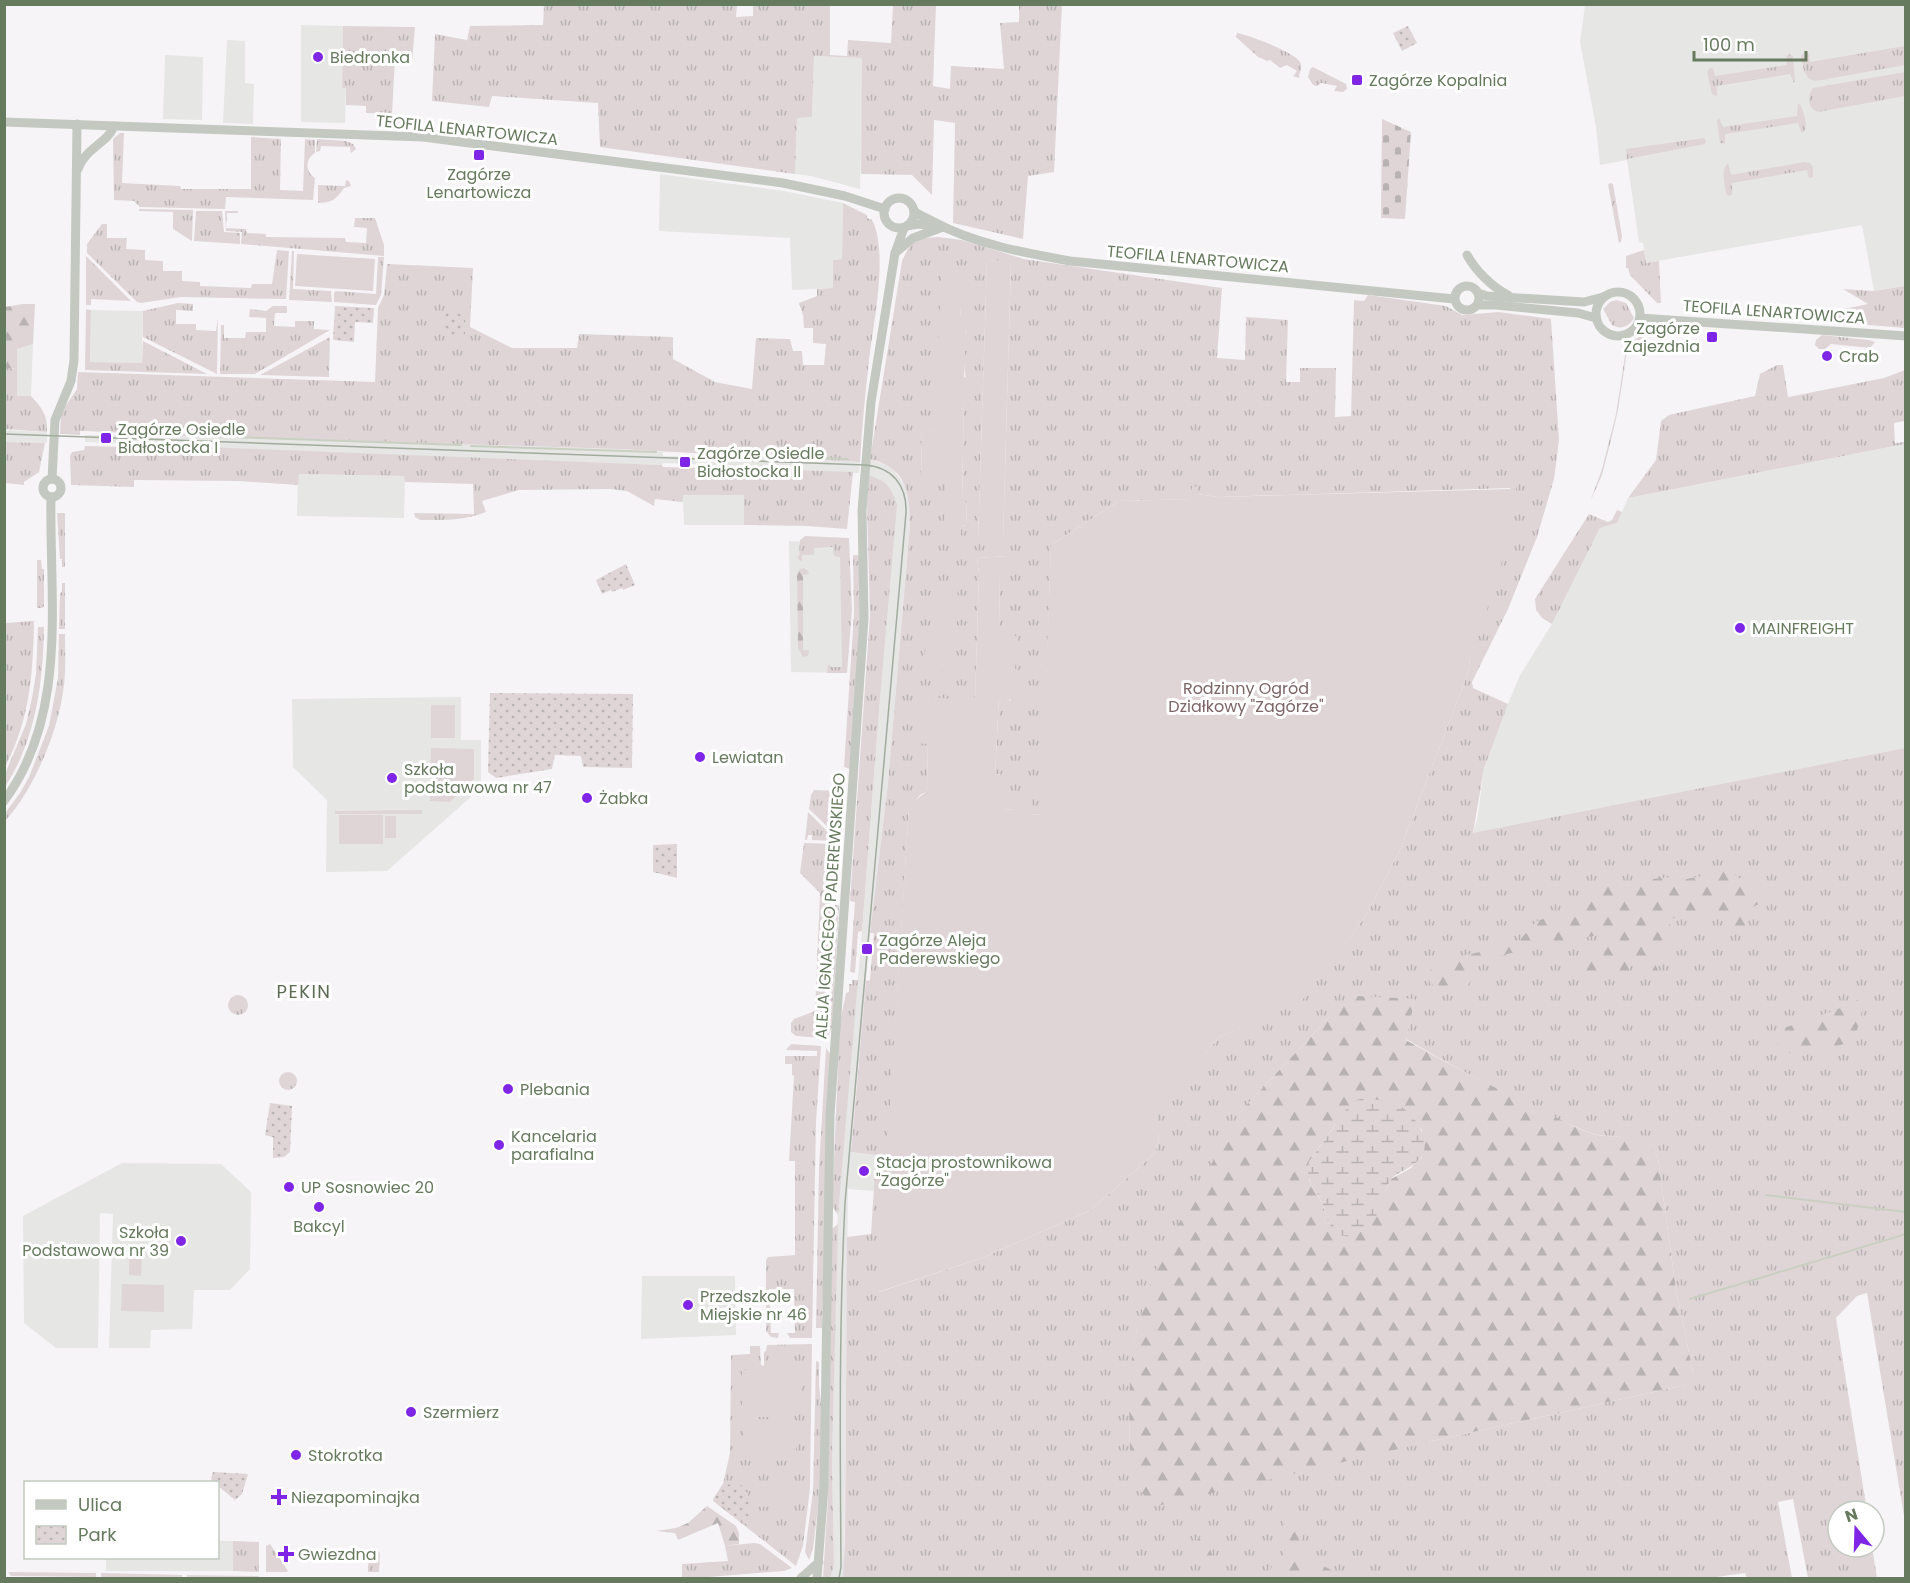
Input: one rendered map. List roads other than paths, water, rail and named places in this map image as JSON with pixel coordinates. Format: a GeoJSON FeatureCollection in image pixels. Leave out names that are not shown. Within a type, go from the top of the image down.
{"type":"FeatureCollection","features":[{"type":"Feature","properties":{"kind":"street","name":"TEOFILA LENARTOWICZA"},"geometry":{"type":"LineString","coordinates":[[4,122],[423,138],[783,183],[845,196],[885,209]]}},
{"type":"Feature","properties":{"kind":"street"},"geometry":{"type":"LineString","coordinates":[[4,801],[17,782],[33,745],[50,685],[51,497],[44,494],[43,489],[44,483],[52,479],[55,420],[71,381],[75,360],[76,124]]}},
{"type":"Feature","properties":{"kind":"street"},"geometry":{"type":"LineString","coordinates":[[76,176],[84,156],[111,132],[114,126]]}},
{"type":"Feature","properties":{"kind":"street"},"geometry":{"type":"LineString","coordinates":[[899,198],[910,203],[914,211],[913,220],[905,227],[893,227],[885,218],[885,209],[890,201],[899,198]]}},
{"type":"Feature","properties":{"kind":"street","name":"TEOFILA LENARTOWICZA"},"geometry":{"type":"LineString","coordinates":[[914,211],[943,227],[1020,251],[1090,264],[1454,299]]}},
{"type":"Feature","properties":{"kind":"street","name":"TEOFILA LENARTOWICZA"},"geometry":{"type":"LineString","coordinates":[[905,227],[918,225],[943,227]]}},
{"type":"Feature","properties":{"kind":"street","name":"ALEJA IGNACEGO PADEREWSKIEGO"},"geometry":{"type":"LineString","coordinates":[[893,227],[895,253]]}},
{"type":"Feature","properties":{"kind":"street","name":"ALEJA IGNACEGO PADEREWSKIEGO"},"geometry":{"type":"LineString","coordinates":[[817,1578],[824,1487],[830,1116],[864,618],[862,502],[871,402],[895,253],[905,227]]}},
{"type":"Feature","properties":{"kind":"street"},"geometry":{"type":"LineString","coordinates":[[895,253],[913,238],[943,227]]}},
{"type":"Feature","properties":{"kind":"street"},"geometry":{"type":"LineString","coordinates":[[1467,255],[1475,267],[1496,288],[1510,296]]}},
{"type":"Feature","properties":{"kind":"street"},"geometry":{"type":"LineString","coordinates":[[1596,318],[1582,313],[1486,304],[1477,305],[1469,311],[1456,306],[1454,299],[1456,291],[1463,286],[1472,287],[1478,294],[1487,296],[1584,302],[1613,292],[1628,294],[1638,304],[1640,318],[1633,330],[1617,336],[1603,331],[1596,318],[1596,309],[1603,297]]}},
{"type":"Feature","properties":{"kind":"street"},"geometry":{"type":"LineString","coordinates":[[1477,305],[1478,294]]}},
{"type":"Feature","properties":{"kind":"street","name":"TEOFILA LENARTOWICZA"},"geometry":{"type":"LineString","coordinates":[[1640,318],[1905,336]]}},
{"type":"Feature","properties":{"kind":"street"},"geometry":{"type":"LineString","coordinates":[[801,1578],[819,1562]]}},
{"type":"Feature","properties":{"kind":"waterway"},"geometry":{"type":"LineString","coordinates":[[205,436],[461,445]]}},
{"type":"Feature","properties":{"kind":"waterway"},"geometry":{"type":"LineString","coordinates":[[471,446],[656,452]]}},
{"type":"Feature","properties":{"kind":"waterway"},"geometry":{"type":"LineString","coordinates":[[710,452],[848,459]]}},
{"type":"Feature","properties":{"kind":"waterway"},"geometry":{"type":"LineString","coordinates":[[1766,1195],[1906,1212]]}},
{"type":"Feature","properties":{"kind":"waterway"},"geometry":{"type":"LineString","coordinates":[[1690,1299],[1906,1234]]}},
{"type":"Feature","properties":{"kind":"tram line"},"geometry":{"type":"LineString","coordinates":[[4,434],[865,465],[883,469],[896,479],[904,494],[906,513],[845,1203],[841,1339],[841,1567],[839,1578]]}},
{"type":"Feature","properties":{"kind":"place","name":"Biedronka"},"geometry":{"type":"Point","coordinates":[318,57]}},
{"type":"Feature","properties":{"kind":"place","name":"Zagórze Kopalnia"},"geometry":{"type":"Point","coordinates":[1357,80]}},
{"type":"Feature","properties":{"kind":"place","name":"Zagórze Lenartowicza"},"geometry":{"type":"Point","coordinates":[479,155]}},
{"type":"Feature","properties":{"kind":"place","name":"Zagórze Zajezdnia"},"geometry":{"type":"Point","coordinates":[1712,337]}},
{"type":"Feature","properties":{"kind":"place","name":"Crab"},"geometry":{"type":"Point","coordinates":[1827,356]}},
{"type":"Feature","properties":{"kind":"place","name":"Zagórze Osiedle Białostocka I"},"geometry":{"type":"Point","coordinates":[106,438]}},
{"type":"Feature","properties":{"kind":"place","name":"Zagórze Osiedle Białostocka II"},"geometry":{"type":"Point","coordinates":[685,462]}},
{"type":"Feature","properties":{"kind":"place","name":"MAINFREIGHT"},"geometry":{"type":"Point","coordinates":[1740,628]}},
{"type":"Feature","properties":{"kind":"place","name":"Lewiatan"},"geometry":{"type":"Point","coordinates":[700,757]}},
{"type":"Feature","properties":{"kind":"place","name":"Szkoła podstawowa nr 47"},"geometry":{"type":"Point","coordinates":[392,778]}},
{"type":"Feature","properties":{"kind":"place","name":"Żabka"},"geometry":{"type":"Point","coordinates":[587,798]}},
{"type":"Feature","properties":{"kind":"place","name":"Zagórze Aleja Paderewskiego"},"geometry":{"type":"Point","coordinates":[867,949]}},
{"type":"Feature","properties":{"kind":"place","name":"Plebania"},"geometry":{"type":"Point","coordinates":[508,1089]}},
{"type":"Feature","properties":{"kind":"place","name":"Kancelaria parafialna"},"geometry":{"type":"Point","coordinates":[499,1145]}},
{"type":"Feature","properties":{"kind":"place","name":"Stacja prostownikowa \"Zagórze\""},"geometry":{"type":"Point","coordinates":[864,1171]}},
{"type":"Feature","properties":{"kind":"place","name":"UP Sosnowiec 20"},"geometry":{"type":"Point","coordinates":[289,1187]}},
{"type":"Feature","properties":{"kind":"place","name":"Bakcyl"},"geometry":{"type":"Point","coordinates":[319,1207]}},
{"type":"Feature","properties":{"kind":"place","name":"Szkoła Podstawowa nr 39"},"geometry":{"type":"Point","coordinates":[181,1241]}},
{"type":"Feature","properties":{"kind":"place","name":"Przedszkole Miejskie nr 46"},"geometry":{"type":"Point","coordinates":[688,1305]}},
{"type":"Feature","properties":{"kind":"place","name":"Szermierz"},"geometry":{"type":"Point","coordinates":[411,1412]}},
{"type":"Feature","properties":{"kind":"place","name":"Stokrotka"},"geometry":{"type":"Point","coordinates":[296,1455]}},
{"type":"Feature","properties":{"kind":"place","name":"Niezapominajka"},"geometry":{"type":"Point","coordinates":[279,1497]}},
{"type":"Feature","properties":{"kind":"place","name":"Gwiezdna"},"geometry":{"type":"Point","coordinates":[286,1554]}},
{"type":"Feature","properties":{"kind":"district","name":"PEKIN"},"geometry":{"type":"Point","coordinates":[304,991]}},
{"type":"Feature","properties":{"kind":"park label","name":"Rodzinny Ogród Działkowy \"Zagórze\""},"geometry":{"type":"Point","coordinates":[1246,697]}}]}
